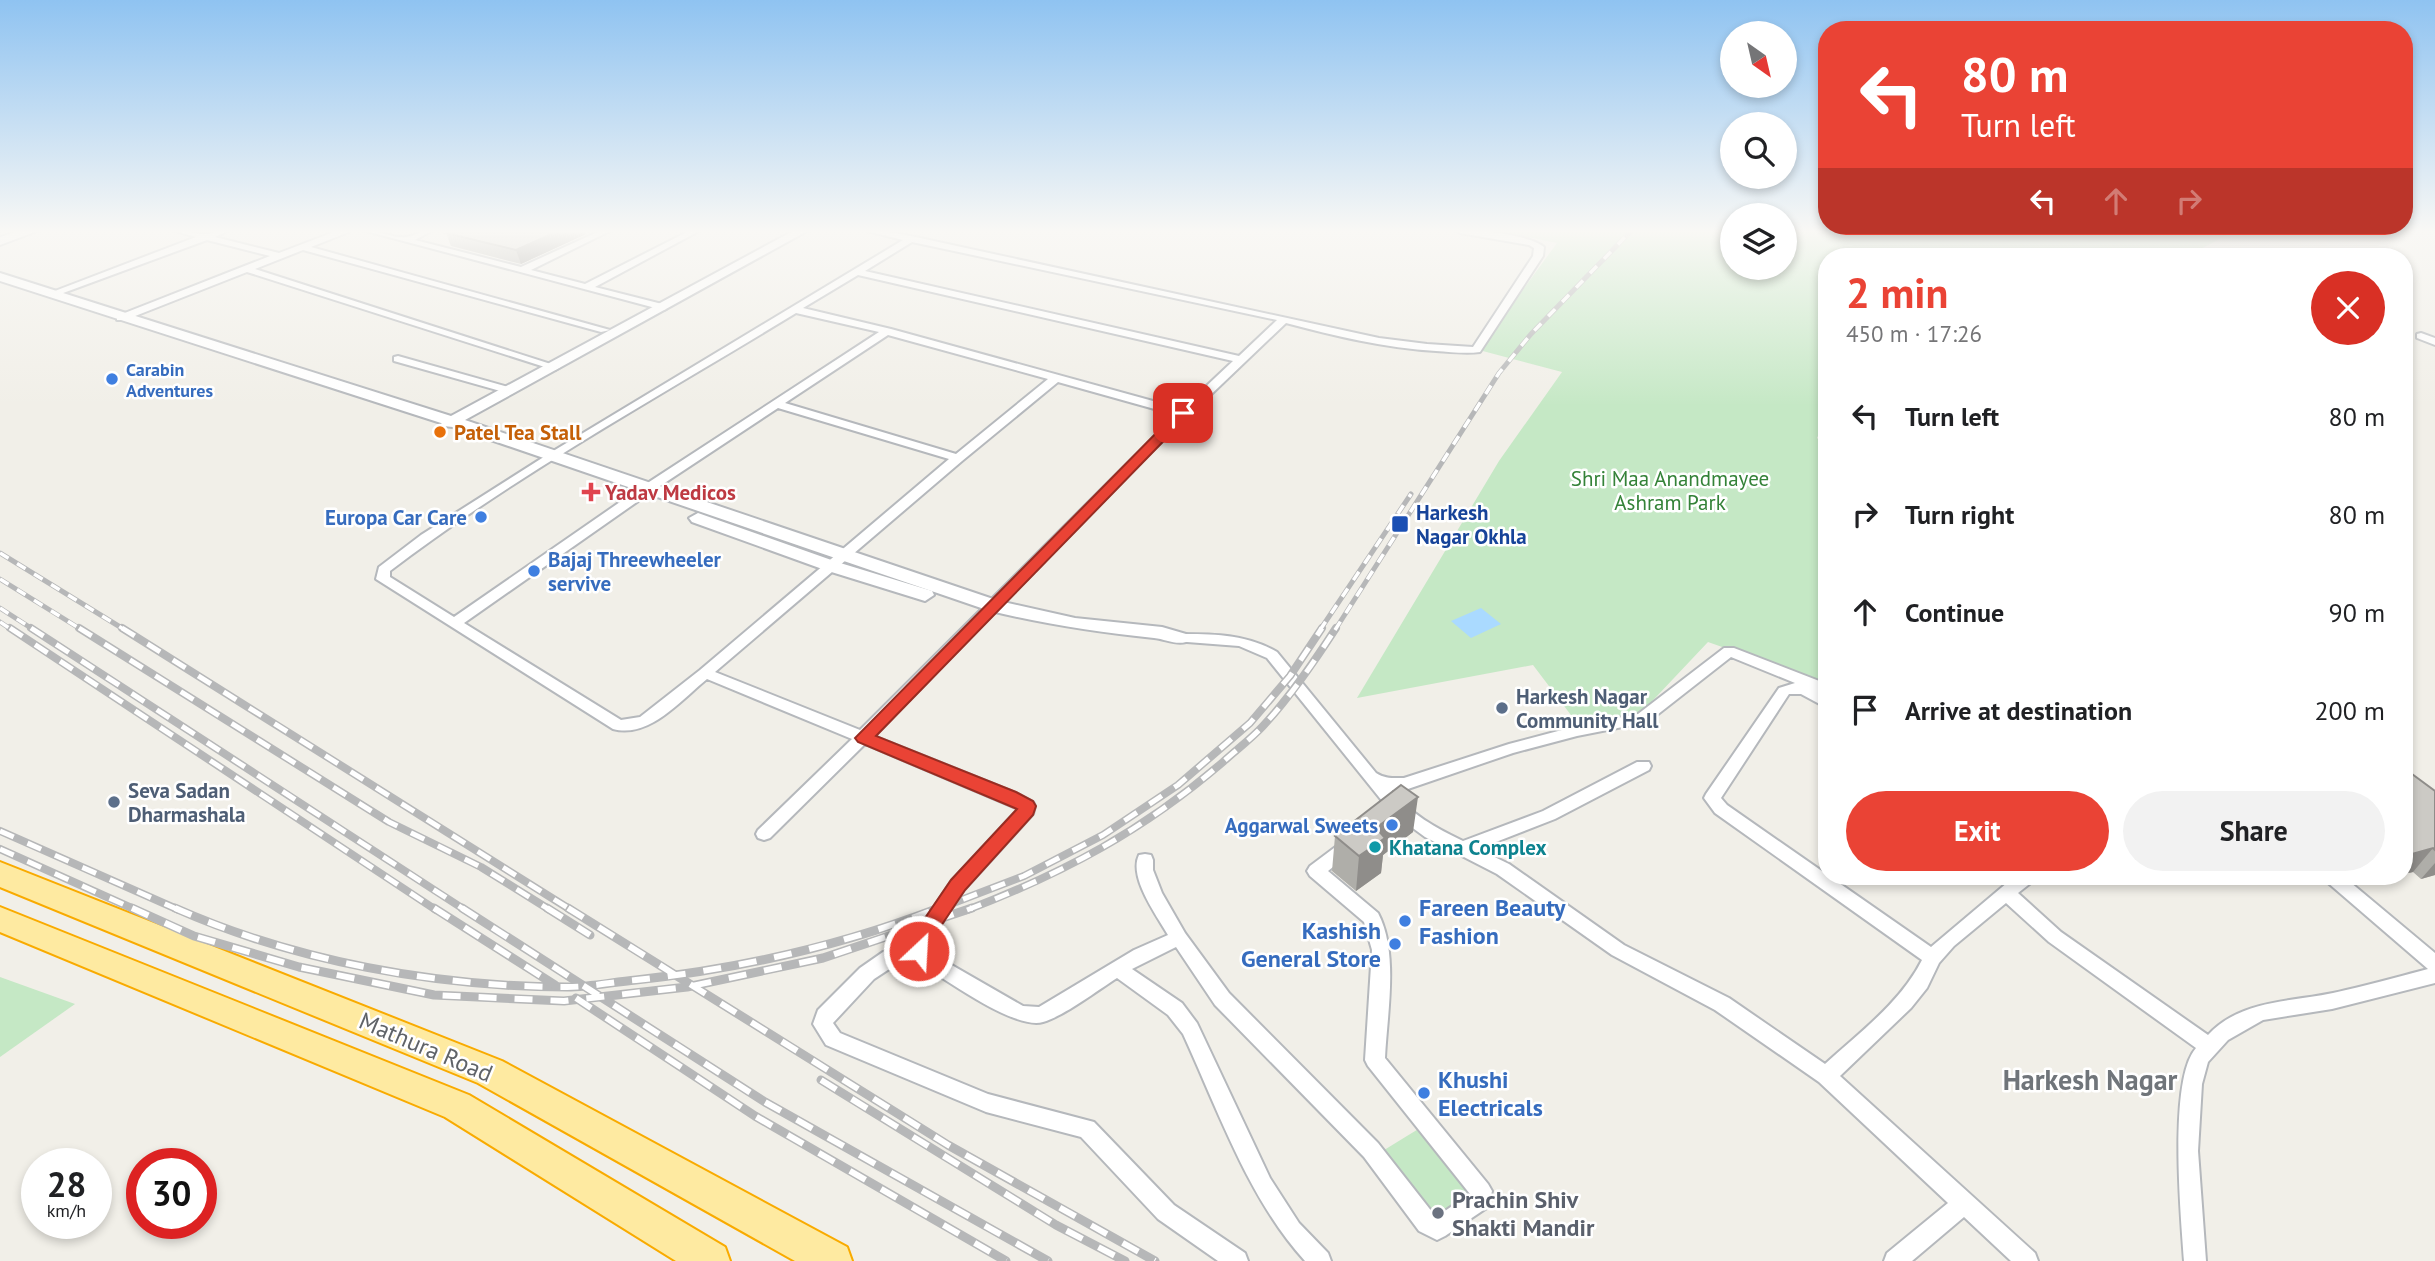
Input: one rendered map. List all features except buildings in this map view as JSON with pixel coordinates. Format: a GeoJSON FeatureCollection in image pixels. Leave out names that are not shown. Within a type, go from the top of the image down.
{"type":"FeatureCollection","features":[{"type":"Feature","properties":{"kind":"highway","name":"Mathura Road"},"geometry":{"type":"LineString","coordinates":[[0,874],[490,1072],[832,1261]]}},
{"type":"Feature","properties":{"kind":"highway","name":"Mathura Road"},"geometry":{"type":"LineString","coordinates":[[0,919],[457,1106],[711,1261]]}},
{"type":"Feature","properties":{"kind":"street"},"geometry":{"type":"LineString","coordinates":[[35,289],[445,423],[643,492],[844,554],[990,610]]}},
{"type":"Feature","properties":{"kind":"street"},"geometry":{"type":"LineString","coordinates":[[52,294],[66,289]]}},
{"type":"Feature","properties":{"kind":"street"},"geometry":{"type":"LineString","coordinates":[[121,318],[197,289]]}},
{"type":"Feature","properties":{"kind":"street"},"geometry":{"type":"LineString","coordinates":[[306,289],[550,365],[605,330],[658,306],[687,289]]}},
{"type":"Feature","properties":{"kind":"street"},"geometry":{"type":"LineString","coordinates":[[455,289],[605,330]]}},
{"type":"Feature","properties":{"kind":"street"},"geometry":{"type":"LineString","coordinates":[[594,289],[658,306]]}},
{"type":"Feature","properties":{"kind":"street"},"geometry":{"type":"LineString","coordinates":[[0,290],[445,423],[690,289]]}},
{"type":"Feature","properties":{"kind":"street"},"geometry":{"type":"LineString","coordinates":[[827,289],[547,459],[426,538],[384,570],[383,579],[618,725],[628,726],[645,721],[705,674],[844,554],[1056,378]]}},
{"type":"Feature","properties":{"kind":"street"},"geometry":{"type":"LineString","coordinates":[[930,289],[1239,359]]}},
{"type":"Feature","properties":{"kind":"street"},"geometry":{"type":"LineString","coordinates":[[1146,289],[1284,318],[1372,341],[1478,349],[1517,289]]}},
{"type":"Feature","properties":{"kind":"street"},"geometry":{"type":"LineString","coordinates":[[793,309],[887,331],[1183,413]]}},
{"type":"Feature","properties":{"kind":"street"},"geometry":{"type":"LineString","coordinates":[[764,834],[864,738],[1183,413],[1284,318]]}},
{"type":"Feature","properties":{"kind":"street"},"geometry":{"type":"LineString","coordinates":[[455,623],[643,492],[887,331]]}},
{"type":"Feature","properties":{"kind":"street"},"geometry":{"type":"LineString","coordinates":[[2421,336],[2435,342]]}},
{"type":"Feature","properties":{"kind":"street"},"geometry":{"type":"LineString","coordinates":[[398,359],[505,389]]}},
{"type":"Feature","properties":{"kind":"street"},"geometry":{"type":"LineString","coordinates":[[777,404],[958,458]]}},
{"type":"Feature","properties":{"kind":"street"},"geometry":{"type":"LineString","coordinates":[[643,492],[831,566],[990,610],[1068,635],[1157,641],[1179,638],[1236,640],[1254,645],[1272,655],[1370,777],[1378,783],[1392,812],[1503,869],[1618,950],[1676,978],[1755,1025],[1826,1076],[2027,1261]]}},
{"type":"Feature","properties":{"kind":"street"},"geometry":{"type":"LineString","coordinates":[[1378,783],[1405,783],[1520,746],[1643,718],[1728,651],[1818,686]]}},
{"type":"Feature","properties":{"kind":"street"},"geometry":{"type":"LineString","coordinates":[[705,674],[1027,806],[1027,810],[958,885],[918,943],[883,959],[858,980],[825,1016],[822,1024],[826,1031],[834,1039],[986,1102],[1087,1129],[1166,1212],[1237,1261]]}},
{"type":"Feature","properties":{"kind":"street"},"geometry":{"type":"LineString","coordinates":[[1818,698],[1797,687],[1789,687],[1784,691],[1712,798],[1721,809],[1818,877]]}},
{"type":"Feature","properties":{"kind":"street"},"geometry":{"type":"LineString","coordinates":[[1463,848],[1549,815],[1643,765]]}},
{"type":"Feature","properties":{"kind":"street"},"geometry":{"type":"LineString","coordinates":[[1145,860],[1147,880],[1179,938],[1222,999],[1356,1134],[1427,1224],[1437,1229],[1480,1200],[1481,1191],[1375,1060],[1381,950],[1372,918],[1316,870],[1366,832]]}},
{"type":"Feature","properties":{"kind":"street"},"geometry":{"type":"LineString","coordinates":[[1829,885],[1932,958]]}},
{"type":"Feature","properties":{"kind":"street"},"geometry":{"type":"LineString","coordinates":[[1826,1076],[1904,1002],[1920,983],[1932,958],[1965,925],[2016,885]]}},
{"type":"Feature","properties":{"kind":"street"},"geometry":{"type":"LineString","coordinates":[[2342,885],[2435,964]]}},
{"type":"Feature","properties":{"kind":"street"},"geometry":{"type":"LineString","coordinates":[[2006,893],[2055,937],[2209,1047]]}},
{"type":"Feature","properties":{"kind":"street"},"geometry":{"type":"LineString","coordinates":[[918,943],[919,951],[930,961],[1019,1013],[1032,1016],[1055,1008],[1117,968],[1179,938]]}},
{"type":"Feature","properties":{"kind":"street"},"geometry":{"type":"LineString","coordinates":[[1117,968],[1175,1009],[1190,1029],[1263,1185],[1291,1230],[1320,1261]]}},
{"type":"Feature","properties":{"kind":"street"},"geometry":{"type":"LineString","coordinates":[[2196,1261],[2188,1151],[2192,1084],[2199,1058],[2236,1023],[2263,1012],[2332,1001],[2435,975]]}},
{"type":"Feature","properties":{"kind":"street"},"geometry":{"type":"LineString","coordinates":[[1895,1261],[1963,1204]]}},
{"type":"Feature","properties":{"kind":"green space","name":"Shri Maa Anandmayee Ashram Park"},"geometry":{"type":"Polygon","coordinates":[[[1524,289],[1818,289],[1818,681],[1708,642],[1640,714],[1580,727],[1533,665],[1357,698],[1499,461],[1562,372],[1479,350],[1524,289]]]}},
{"type":"Feature","properties":{"kind":"green space"},"geometry":{"type":"Polygon","coordinates":[[[0,977],[75,1004],[0,1057],[0,977]]]}},
{"type":"Feature","properties":{"kind":"green space"},"geometry":{"type":"Polygon","coordinates":[[[1420,1128],[1469,1194],[1437,1217],[1376,1155],[1420,1128]]]}},
{"type":"Feature","properties":{"kind":"water"},"geometry":{"type":"Polygon","coordinates":[[[1481,608],[1501,624],[1471,638],[1451,621],[1481,608]]]}},
{"type":"Feature","properties":{"kind":"railway"},"geometry":{"type":"LineString","coordinates":[[1335,630],[1499,373],[1531,334],[1575,289]]}},
{"type":"Feature","properties":{"kind":"railway"},"geometry":{"type":"LineString","coordinates":[[1320,630],[1411,494]]}},
{"type":"Feature","properties":{"kind":"railway"},"geometry":{"type":"LineString","coordinates":[[0,553],[125,630]]}},
{"type":"Feature","properties":{"kind":"railway"},"geometry":{"type":"LineString","coordinates":[[0,579],[82,630]]}},
{"type":"Feature","properties":{"kind":"railway"},"geometry":{"type":"LineString","coordinates":[[0,608],[34,630]]}},
{"type":"Feature","properties":{"kind":"railway"},"geometry":{"type":"LineString","coordinates":[[0,622],[12,630]]}},
{"type":"Feature","properties":{"kind":"railway"},"geometry":{"type":"LineString","coordinates":[[10,628],[436,910]]}},
{"type":"Feature","properties":{"kind":"railway"},"geometry":{"type":"LineString","coordinates":[[31,628],[465,910]]}},
{"type":"Feature","properties":{"kind":"railway"},"geometry":{"type":"LineString","coordinates":[[79,628],[389,822],[481,867],[550,910]]}},
{"type":"Feature","properties":{"kind":"railway"},"geometry":{"type":"LineString","coordinates":[[122,628],[571,910]]}},
{"type":"Feature","properties":{"kind":"railway"},"geometry":{"type":"LineString","coordinates":[[935,910],[1024,876],[1103,835],[1178,785],[1250,723],[1290,676],[1322,628]]}},
{"type":"Feature","properties":{"kind":"railway"},"geometry":{"type":"LineString","coordinates":[[967,910],[1070,865],[1163,809],[1263,726],[1302,678],[1336,628]]}},
{"type":"Feature","properties":{"kind":"railway"},"geometry":{"type":"LineString","coordinates":[[0,831],[179,910]]}},
{"type":"Feature","properties":{"kind":"railway"},"geometry":{"type":"LineString","coordinates":[[0,849],[136,910]]}},
{"type":"Feature","properties":{"kind":"railway"},"geometry":{"type":"LineString","coordinates":[[132,908],[194,936],[299,967],[434,995],[578,999]]}},
{"type":"Feature","properties":{"kind":"railway"},"geometry":{"type":"LineString","coordinates":[[175,908],[268,943],[367,967],[468,982],[518,986],[583,986]]}},
{"type":"Feature","properties":{"kind":"railway"},"geometry":{"type":"LineString","coordinates":[[434,908],[555,985]]}},
{"type":"Feature","properties":{"kind":"railway"},"geometry":{"type":"LineString","coordinates":[[462,908],[583,986]]}},
{"type":"Feature","properties":{"kind":"railway"},"geometry":{"type":"LineString","coordinates":[[547,908],[590,935]]}},
{"type":"Feature","properties":{"kind":"railway"},"geometry":{"type":"LineString","coordinates":[[568,908],[675,975]]}},
{"type":"Feature","properties":{"kind":"railway"},"geometry":{"type":"LineString","coordinates":[[675,975],[790,954],[866,933],[939,908]]}},
{"type":"Feature","properties":{"kind":"railway"},"geometry":{"type":"LineString","coordinates":[[693,986],[823,958],[972,908]]}},
{"type":"Feature","properties":{"kind":"railway"},"geometry":{"type":"LineString","coordinates":[[583,986],[675,975]]}},
{"type":"Feature","properties":{"kind":"railway"},"geometry":{"type":"LineString","coordinates":[[675,975],[693,986]]}},
{"type":"Feature","properties":{"kind":"railway"},"geometry":{"type":"LineString","coordinates":[[583,986],[601,997]]}},
{"type":"Feature","properties":{"kind":"railway"},"geometry":{"type":"LineString","coordinates":[[601,997],[693,986]]}},
{"type":"Feature","properties":{"kind":"railway"},"geometry":{"type":"LineString","coordinates":[[693,986],[948,1145],[1155,1261]]}},
{"type":"Feature","properties":{"kind":"railway"},"geometry":{"type":"LineString","coordinates":[[578,999],[601,997]]}},
{"type":"Feature","properties":{"kind":"railway"},"geometry":{"type":"LineString","coordinates":[[601,997],[765,1102],[1048,1261]]}},
{"type":"Feature","properties":{"kind":"railway"},"geometry":{"type":"LineString","coordinates":[[578,999],[755,1116],[1006,1261]]}},
{"type":"Feature","properties":{"kind":"railway"},"geometry":{"type":"LineString","coordinates":[[821,1080],[1056,1225],[1125,1261]]}},
{"type":"Feature","properties":{"kind":"place","name":"Carabin Adventures"},"geometry":{"type":"Point","coordinates":[112,379]}},
{"type":"Feature","properties":{"kind":"place","name":"Patel Tea Stall"},"geometry":{"type":"Point","coordinates":[440,432]}},
{"type":"Feature","properties":{"kind":"place","name":"Yadav Medicos"},"geometry":{"type":"Point","coordinates":[591,492]}},
{"type":"Feature","properties":{"kind":"place","name":"Europa Car Care"},"geometry":{"type":"Point","coordinates":[481,517]}},
{"type":"Feature","properties":{"kind":"place","name":"Harkesh Nagar Okhla"},"geometry":{"type":"Point","coordinates":[1400,524]}},
{"type":"Feature","properties":{"kind":"place","name":"Bajaj Threewheeler servive"},"geometry":{"type":"Point","coordinates":[534,571]}},
{"type":"Feature","properties":{"kind":"place","name":"Harkesh Nagar Community Hall"},"geometry":{"type":"Point","coordinates":[1502,708]}},
{"type":"Feature","properties":{"kind":"place","name":"Seva Sadan Dharmashala"},"geometry":{"type":"Point","coordinates":[114,802]}},
{"type":"Feature","properties":{"kind":"place","name":"Aggarwal Sweets"},"geometry":{"type":"Point","coordinates":[1392,825]}},
{"type":"Feature","properties":{"kind":"place","name":"Khatana Complex"},"geometry":{"type":"Point","coordinates":[1375,847]}},
{"type":"Feature","properties":{"kind":"place","name":"Fareen Beauty Fashion"},"geometry":{"type":"Point","coordinates":[1405,921]}},
{"type":"Feature","properties":{"kind":"place","name":"Kashish General Store"},"geometry":{"type":"Point","coordinates":[1395,944]}},
{"type":"Feature","properties":{"kind":"place","name":"Khushi Electricals"},"geometry":{"type":"Point","coordinates":[1424,1093]}},
{"type":"Feature","properties":{"kind":"place","name":"Prachin Shiv Shakti Mandir"},"geometry":{"type":"Point","coordinates":[1438,1213]}},
{"type":"Feature","properties":{"kind":"district","name":"Harkesh Nagar"},"geometry":{"type":"Point","coordinates":[2090,1079]}},
{"type":"Feature","properties":{"kind":"route"},"geometry":{"type":"LineString","coordinates":[[919,951],[918,943],[958,885],[1027,810],[1027,806],[864,738],[1183,413]]}}]}
